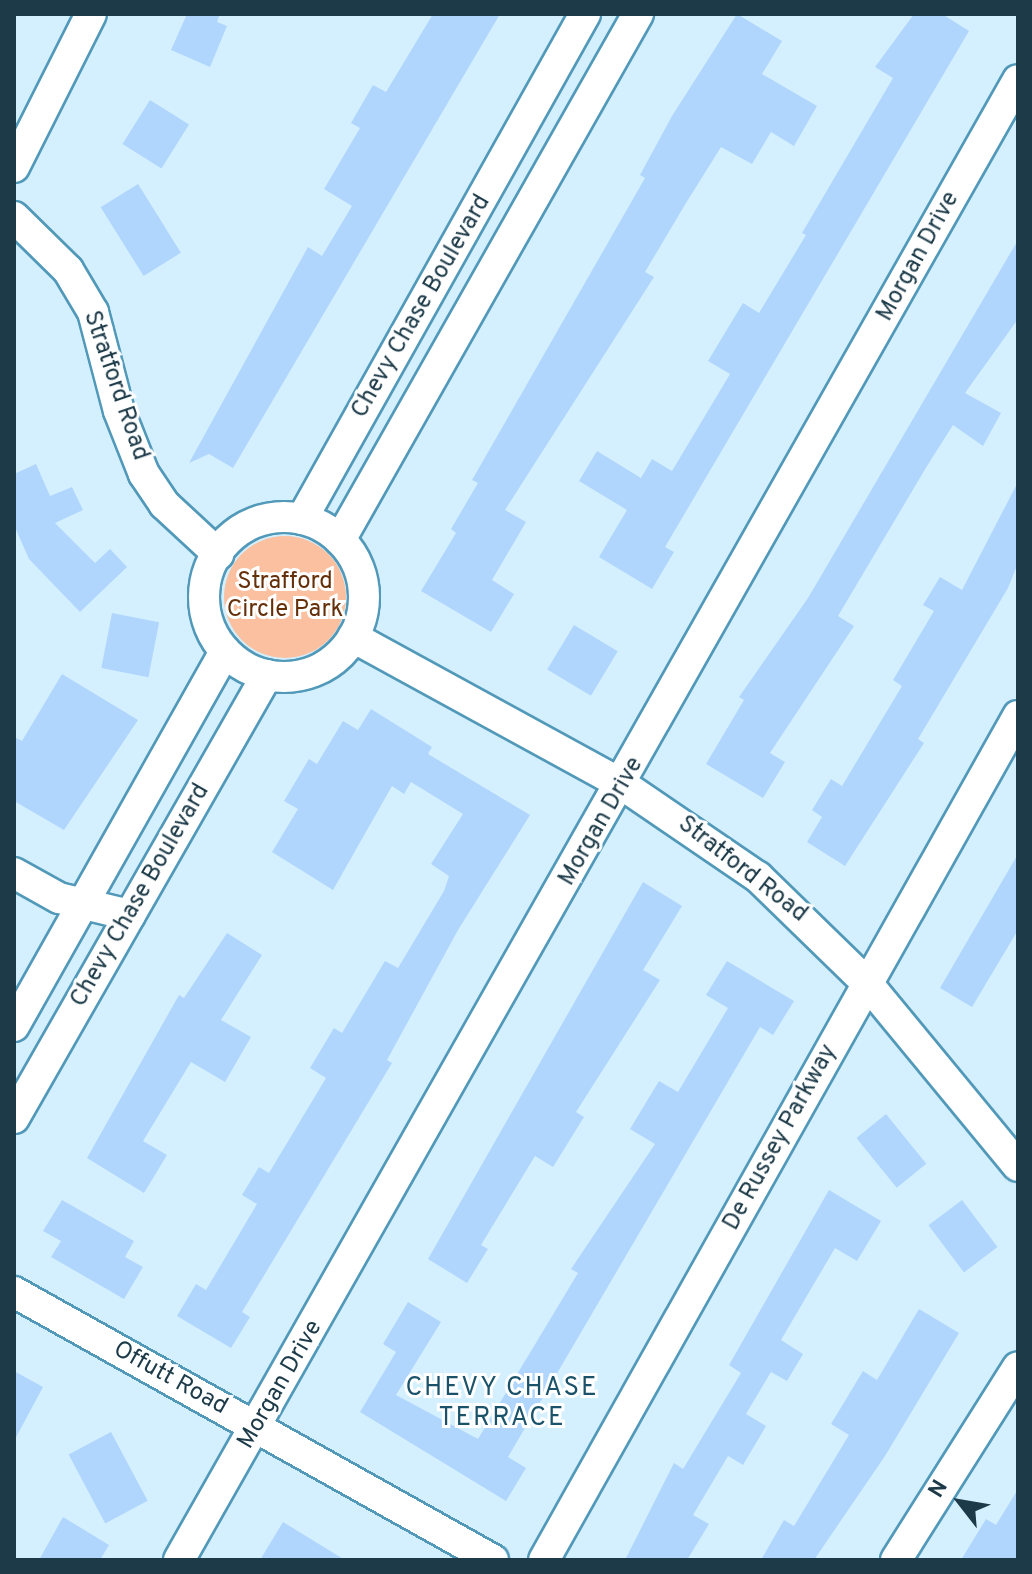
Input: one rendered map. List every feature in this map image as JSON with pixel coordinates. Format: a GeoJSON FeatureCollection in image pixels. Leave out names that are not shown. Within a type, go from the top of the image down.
{"type":"FeatureCollection","features":[{"type":"Feature","properties":{"kind":"street"},"geometry":{"type":"LineString","coordinates":[[14,167],[91,14]]}},
{"type":"Feature","properties":{"kind":"street","name":"Chevy Chase Boulevard"},"geometry":{"type":"LineString","coordinates":[[302,519],[585,14]]}},
{"type":"Feature","properties":{"kind":"street","name":"Chevy Chase Boulevard"},"geometry":{"type":"LineString","coordinates":[[340,540],[638,14]]}},
{"type":"Feature","properties":{"kind":"street","name":"Morgan Drive"},"geometry":{"type":"LineString","coordinates":[[179,1560],[623,785],[1018,80]]}},
{"type":"Feature","properties":{"kind":"street"},"geometry":{"type":"LineString","coordinates":[[518,138],[557,161]]}},
{"type":"Feature","properties":{"kind":"street","name":"Stratford Road"},"geometry":{"type":"LineString","coordinates":[[14,217],[68,270],[93,312],[119,411],[144,474],[164,504],[218,554]]}},
{"type":"Feature","properties":{"kind":"street"},"geometry":{"type":"LineString","coordinates":[[302,519],[340,540],[361,577],[361,618],[353,637],[312,672],[267,675],[225,651],[204,605],[205,582],[218,554],[241,529],[261,520],[302,519]]}},
{"type":"Feature","properties":{"kind":"street","name":"Stratford Road"},"geometry":{"type":"LineString","coordinates":[[353,637],[623,785],[758,877],[867,983],[1018,1166]]}},
{"type":"Feature","properties":{"kind":"street","name":"Chevy Chase Boulevard"},"geometry":{"type":"LineString","coordinates":[[14,1026],[225,651]]}},
{"type":"Feature","properties":{"kind":"street","name":"Chevy Chase Boulevard"},"geometry":{"type":"LineString","coordinates":[[14,1118],[267,675]]}},
{"type":"Feature","properties":{"kind":"street","name":"De Russey Parkway"},"geometry":{"type":"LineString","coordinates":[[544,1560],[1018,716]]}},
{"type":"Feature","properties":{"kind":"street"},"geometry":{"type":"LineString","coordinates":[[14,873],[59,898],[130,915]]}},
{"type":"Feature","properties":{"kind":"street","name":"Offutt Road"},"geometry":{"type":"LineString","coordinates":[[14,1292],[493,1560]]}},
{"type":"Feature","properties":{"kind":"street"},"geometry":{"type":"LineString","coordinates":[[896,1560],[1018,1367]]}},
{"type":"Feature","properties":{"kind":"green space","name":"Strafford Circle Park"},"geometry":{"type":"Polygon","coordinates":[[[285,536],[308,541],[328,554],[341,574],[346,597],[341,620],[328,640],[308,653],[285,658],[262,653],[242,640],[229,620],[224,597],[229,574],[242,554],[262,541],[285,536]]]}},
{"type":"Feature","properties":{"kind":"building"},"geometry":{"type":"Polygon","coordinates":[[[187,14],[220,14],[217,22],[227,26],[210,67],[171,50],[187,14]]]}},
{"type":"Feature","properties":{"kind":"building"},"geometry":{"type":"Polygon","coordinates":[[[433,14],[500,14],[233,468],[209,454],[189,463],[308,247],[322,256],[352,206],[324,189],[360,128],[351,123],[373,85],[386,92],[433,14]]]}},
{"type":"Feature","properties":{"kind":"building"},"geometry":{"type":"Polygon","coordinates":[[[737,14],[782,41],[762,74],[817,106],[794,146],[771,132],[752,164],[721,147],[686,203],[645,272],[654,277],[505,510],[526,522],[492,580],[514,594],[491,632],[421,591],[456,533],[451,529],[478,483],[472,480],[645,178],[640,175],[672,116],[737,14]]]}},
{"type":"Feature","properties":{"kind":"building"},"geometry":{"type":"Polygon","coordinates":[[[914,14],[942,14],[969,31],[665,547],[674,552],[652,589],[599,557],[627,510],[579,481],[597,451],[641,478],[652,459],[672,471],[730,374],[708,361],[743,303],[759,313],[806,235],[802,233],[893,78],[875,67],[914,14]]]}},
{"type":"Feature","properties":{"kind":"building"},"geometry":{"type":"Polygon","coordinates":[[[150,100],[189,124],[161,168],[122,144],[150,100]]]}},
{"type":"Feature","properties":{"kind":"building"},"geometry":{"type":"Polygon","coordinates":[[[138,184],[181,253],[144,276],[101,207],[138,184]]]}},
{"type":"Feature","properties":{"kind":"building"},"geometry":{"type":"Polygon","coordinates":[[[1018,240],[1018,319],[965,393],[1001,413],[983,446],[953,425],[927,466],[838,616],[854,626],[770,753],[785,762],[763,798],[706,764],[744,700],[739,697],[808,598],[1018,240]]]}},
{"type":"Feature","properties":{"kind":"building"},"geometry":{"type":"Polygon","coordinates":[[[36,464],[50,496],[72,487],[83,510],[55,523],[95,563],[110,549],[127,567],[80,612],[29,559],[14,525],[14,474],[36,464]]]}},
{"type":"Feature","properties":{"kind":"building"},"geometry":{"type":"Polygon","coordinates":[[[1018,482],[1018,563],[1008,588],[918,739],[924,743],[845,866],[807,842],[822,817],[812,810],[831,779],[842,786],[902,686],[893,680],[934,611],[923,605],[940,577],[962,590],[1018,482]]]}},
{"type":"Feature","properties":{"kind":"building"},"geometry":{"type":"Polygon","coordinates":[[[112,613],[159,622],[148,677],[101,668],[112,613]]]}},
{"type":"Feature","properties":{"kind":"building"},"geometry":{"type":"Polygon","coordinates":[[[574,625],[618,651],[591,696],[547,670],[574,625]]]}},
{"type":"Feature","properties":{"kind":"building"},"geometry":{"type":"Polygon","coordinates":[[[62,674],[138,720],[64,830],[14,801],[14,737],[22,741],[62,674]]]}},
{"type":"Feature","properties":{"kind":"building"},"geometry":{"type":"Polygon","coordinates":[[[371,709],[432,747],[428,754],[530,815],[458,930],[387,1060],[392,1063],[242,1312],[250,1317],[231,1348],[177,1316],[196,1284],[206,1290],[257,1204],[242,1195],[259,1167],[269,1173],[326,1078],[310,1068],[334,1028],[342,1033],[385,961],[398,968],[444,891],[449,876],[431,864],[463,814],[411,782],[404,794],[392,786],[333,890],[272,852],[298,809],[284,801],[309,759],[317,764],[343,721],[358,730],[371,709]]]}},
{"type":"Feature","properties":{"kind":"building"},"geometry":{"type":"Polygon","coordinates":[[[1018,854],[1018,930],[972,1007],[940,988],[1018,854]]]}},
{"type":"Feature","properties":{"kind":"building"},"geometry":{"type":"Polygon","coordinates":[[[643,882],[682,906],[643,970],[660,980],[576,1112],[584,1117],[553,1167],[535,1156],[481,1245],[488,1249],[467,1283],[428,1259],[643,882]]]}},
{"type":"Feature","properties":{"kind":"building"},"geometry":{"type":"Polygon","coordinates":[[[227,933],[262,955],[221,1020],[251,1037],[225,1082],[191,1062],[143,1141],[167,1155],[144,1193],[87,1158],[179,995],[184,998],[227,933]]]}},
{"type":"Feature","properties":{"kind":"building"},"geometry":{"type":"Polygon","coordinates":[[[727,961],[794,1001],[773,1035],[760,1027],[508,1457],[526,1468],[506,1501],[360,1412],[396,1352],[383,1344],[408,1302],[441,1322],[396,1395],[478,1439],[578,1273],[571,1269],[655,1144],[630,1129],[659,1081],[678,1092],[728,1008],[706,995],[727,961]]]}},
{"type":"Feature","properties":{"kind":"building"},"geometry":{"type":"Polygon","coordinates":[[[886,1114],[926,1164],[897,1188],[856,1138],[886,1114]]]}},
{"type":"Feature","properties":{"kind":"building"},"geometry":{"type":"Polygon","coordinates":[[[829,1190],[881,1221],[857,1261],[835,1248],[781,1340],[803,1354],[787,1381],[771,1372],[746,1414],[766,1426],[743,1465],[728,1456],[693,1515],[709,1524],[687,1560],[625,1560],[674,1463],[683,1469],[741,1373],[729,1365],[829,1190]]]}},
{"type":"Feature","properties":{"kind":"building"},"geometry":{"type":"Polygon","coordinates":[[[62,1200],[134,1241],[125,1257],[143,1267],[124,1299],[51,1257],[61,1241],[43,1231],[62,1200]]]}},
{"type":"Feature","properties":{"kind":"building"},"geometry":{"type":"Polygon","coordinates":[[[962,1200],[998,1247],[964,1272],[928,1225],[962,1200]]]}},
{"type":"Feature","properties":{"kind":"building"},"geometry":{"type":"Polygon","coordinates":[[[919,1309],[959,1333],[885,1456],[814,1560],[761,1560],[784,1520],[794,1526],[849,1435],[831,1424],[863,1371],[877,1380],[919,1309]]]}},
{"type":"Feature","properties":{"kind":"building"},"geometry":{"type":"Polygon","coordinates":[[[14,1371],[43,1387],[14,1441],[14,1371]]]}},
{"type":"Feature","properties":{"kind":"building"},"geometry":{"type":"Polygon","coordinates":[[[111,1432],[148,1501],[105,1523],[69,1455],[111,1432]]]}},
{"type":"Feature","properties":{"kind":"building"},"geometry":{"type":"Polygon","coordinates":[[[1018,1489],[1018,1560],[961,1560],[986,1519],[996,1525],[1018,1489]]]}},
{"type":"Feature","properties":{"kind":"building"},"geometry":{"type":"Polygon","coordinates":[[[63,1517],[109,1545],[100,1560],[39,1560],[63,1517]]]}},
{"type":"Feature","properties":{"kind":"building"},"geometry":{"type":"Polygon","coordinates":[[[283,1522],[345,1560],[260,1560],[283,1522]]]}},
{"type":"Feature","properties":{"kind":"district","name":"CHEVY CHASE TERRACE"},"geometry":{"type":"Point","coordinates":[502,1404]}}]}
